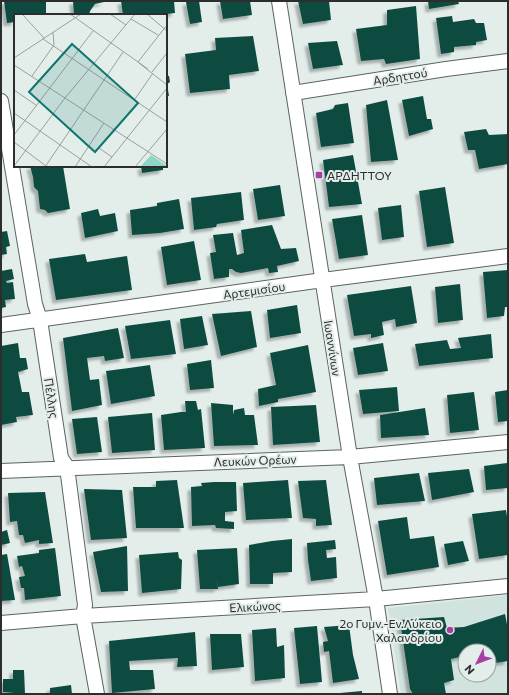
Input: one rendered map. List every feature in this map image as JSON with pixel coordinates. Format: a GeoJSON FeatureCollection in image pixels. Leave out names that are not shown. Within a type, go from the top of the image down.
{"type":"FeatureCollection","features":[{"type":"Feature","properties":{"kind":"street","name":"Ιωαννίνων"},"geometry":{"type":"LineString","coordinates":[[279,1],[350,457],[376,599],[390,694]]}},
{"type":"Feature","properties":{"kind":"street","name":"Αρδηττού"},"geometry":{"type":"LineString","coordinates":[[293,93],[446,69],[508,61]]}},
{"type":"Feature","properties":{"kind":"street","name":"Πέλλης"},"geometry":{"type":"LineString","coordinates":[[1,101],[35,304],[40,320],[61,458],[67,467],[85,605],[83,616],[96,694]]}},
{"type":"Feature","properties":{"kind":"street","name":"Αρτεμισίου"},"geometry":{"type":"LineString","coordinates":[[1,325],[508,256]]}},
{"type":"Feature","properties":{"kind":"street","name":"Λευκών Ορέων"},"geometry":{"type":"LineString","coordinates":[[1,471],[67,467],[350,457],[508,442]]}},
{"type":"Feature","properties":{"kind":"street","name":"Ελικώνος"},"geometry":{"type":"LineString","coordinates":[[1,623],[83,616],[376,599],[508,586]]}},
{"type":"Feature","properties":{"kind":"shaded area","name":"2ο Γυμν.-Εν.Λύκειο Χαλανδρίου"},"geometry":{"type":"Polygon","coordinates":[[[508,595],[508,694],[401,694],[388,608],[508,595]]]}},
{"type":"Feature","properties":{"kind":"building"},"geometry":{"type":"Polygon","coordinates":[[[4,1],[46,1],[46,14],[14,14],[14,22],[7,23],[4,1]]]}},
{"type":"Feature","properties":{"kind":"building"},"geometry":{"type":"Polygon","coordinates":[[[73,1],[104,2],[95,4],[89,14],[74,14],[73,1]]]}},
{"type":"Feature","properties":{"kind":"building"},"geometry":{"type":"Polygon","coordinates":[[[121,1],[174,1],[175,13],[123,14],[121,1]]]}},
{"type":"Feature","properties":{"kind":"building"},"geometry":{"type":"Polygon","coordinates":[[[199,1],[202,22],[190,24],[186,2],[199,1]]]}},
{"type":"Feature","properties":{"kind":"building"},"geometry":{"type":"Polygon","coordinates":[[[220,1],[250,1],[252,15],[223,19],[220,1]]]}},
{"type":"Feature","properties":{"kind":"building"},"geometry":{"type":"Polygon","coordinates":[[[298,1],[329,1],[331,20],[303,24],[298,1]]]}},
{"type":"Feature","properties":{"kind":"building"},"geometry":{"type":"Polygon","coordinates":[[[428,1],[458,1],[459,4],[429,9],[428,1]]]}},
{"type":"Feature","properties":{"kind":"building"},"geometry":{"type":"Polygon","coordinates":[[[416,6],[420,59],[386,64],[384,59],[361,61],[356,29],[387,25],[387,10],[416,6]]]}},
{"type":"Feature","properties":{"kind":"building"},"geometry":{"type":"Polygon","coordinates":[[[452,16],[453,22],[474,19],[476,23],[484,23],[487,40],[476,42],[476,45],[454,47],[454,52],[441,54],[436,18],[452,16]]]}},
{"type":"Feature","properties":{"kind":"building"},"geometry":{"type":"Polygon","coordinates":[[[253,36],[259,71],[229,75],[230,89],[190,93],[185,54],[216,50],[215,38],[253,36]]]}},
{"type":"Feature","properties":{"kind":"building"},"geometry":{"type":"Polygon","coordinates":[[[337,41],[343,65],[313,69],[308,43],[337,41]]]}},
{"type":"Feature","properties":{"kind":"building"},"geometry":{"type":"Polygon","coordinates":[[[167,75],[169,76],[170,82],[167,84],[167,75]]]}},
{"type":"Feature","properties":{"kind":"building"},"geometry":{"type":"Polygon","coordinates":[[[167,84],[169,96],[167,96],[167,84]]]}},
{"type":"Feature","properties":{"kind":"building"},"geometry":{"type":"Polygon","coordinates":[[[423,96],[427,119],[431,119],[433,129],[409,136],[402,100],[423,96]]]}},
{"type":"Feature","properties":{"kind":"building"},"geometry":{"type":"Polygon","coordinates":[[[387,100],[398,160],[371,162],[366,105],[387,100]]]}},
{"type":"Feature","properties":{"kind":"building"},"geometry":{"type":"Polygon","coordinates":[[[348,103],[354,143],[321,147],[316,113],[333,109],[335,105],[348,103]]]}},
{"type":"Feature","properties":{"kind":"building"},"geometry":{"type":"Polygon","coordinates":[[[486,129],[489,135],[508,134],[508,164],[479,169],[475,150],[468,150],[464,132],[486,129]]]}},
{"type":"Feature","properties":{"kind":"building"},"geometry":{"type":"Polygon","coordinates":[[[353,155],[362,204],[329,207],[323,160],[353,155]]]}},
{"type":"Feature","properties":{"kind":"building"},"geometry":{"type":"Polygon","coordinates":[[[30,167],[63,167],[70,209],[48,213],[45,210],[40,209],[38,191],[34,187],[30,167]]]}},
{"type":"Feature","properties":{"kind":"building"},"geometry":{"type":"Polygon","coordinates":[[[141,167],[163,167],[163,170],[142,173],[141,167]]]}},
{"type":"Feature","properties":{"kind":"building"},"geometry":{"type":"Polygon","coordinates":[[[280,185],[285,216],[258,220],[253,189],[280,185]]]}},
{"type":"Feature","properties":{"kind":"building"},"geometry":{"type":"Polygon","coordinates":[[[445,187],[454,243],[427,247],[419,191],[445,187]]]}},
{"type":"Feature","properties":{"kind":"building"},"geometry":{"type":"Polygon","coordinates":[[[241,192],[244,220],[217,224],[216,227],[194,230],[191,198],[241,192]]]}},
{"type":"Feature","properties":{"kind":"building"},"geometry":{"type":"Polygon","coordinates":[[[179,199],[184,229],[160,233],[132,235],[130,210],[157,206],[157,203],[179,199]]]}},
{"type":"Feature","properties":{"kind":"building"},"geometry":{"type":"Polygon","coordinates":[[[401,205],[404,237],[382,240],[378,208],[401,205]]]}},
{"type":"Feature","properties":{"kind":"building"},"geometry":{"type":"Polygon","coordinates":[[[98,209],[100,216],[115,213],[118,231],[85,238],[81,213],[98,209]]]}},
{"type":"Feature","properties":{"kind":"building"},"geometry":{"type":"Polygon","coordinates":[[[362,215],[368,255],[339,259],[332,219],[362,215]]]}},
{"type":"Feature","properties":{"kind":"building"},"geometry":{"type":"Polygon","coordinates":[[[272,225],[281,249],[296,248],[299,261],[277,266],[278,272],[269,273],[268,268],[241,273],[229,269],[229,277],[214,279],[210,253],[216,252],[213,235],[233,233],[237,255],[244,253],[241,230],[272,225]]]}},
{"type":"Feature","properties":{"kind":"building"},"geometry":{"type":"Polygon","coordinates":[[[7,231],[10,246],[6,247],[7,254],[1,255],[1,232],[7,231]]]}},
{"type":"Feature","properties":{"kind":"building"},"geometry":{"type":"Polygon","coordinates":[[[194,241],[201,280],[167,285],[161,247],[194,241]]]}},
{"type":"Feature","properties":{"kind":"building"},"geometry":{"type":"Polygon","coordinates":[[[85,254],[87,262],[127,256],[132,290],[56,300],[49,259],[85,254]]]}},
{"type":"Feature","properties":{"kind":"building"},"geometry":{"type":"Polygon","coordinates":[[[12,269],[14,279],[6,281],[7,283],[13,282],[15,299],[5,300],[6,307],[1,308],[1,271],[12,269]]]}},
{"type":"Feature","properties":{"kind":"building"},"geometry":{"type":"Polygon","coordinates":[[[508,270],[508,307],[505,307],[504,316],[487,318],[483,272],[508,270]]]}},
{"type":"Feature","properties":{"kind":"building"},"geometry":{"type":"Polygon","coordinates":[[[460,284],[463,320],[438,323],[435,287],[460,284]]]}},
{"type":"Feature","properties":{"kind":"building"},"geometry":{"type":"Polygon","coordinates":[[[411,286],[417,323],[396,327],[395,319],[382,322],[384,335],[371,338],[371,334],[354,336],[347,295],[411,286]]]}},
{"type":"Feature","properties":{"kind":"building"},"geometry":{"type":"Polygon","coordinates":[[[297,305],[301,333],[270,338],[267,310],[297,305]]]}},
{"type":"Feature","properties":{"kind":"building"},"geometry":{"type":"Polygon","coordinates":[[[251,311],[257,347],[221,356],[212,314],[251,311]]]}},
{"type":"Feature","properties":{"kind":"building"},"geometry":{"type":"Polygon","coordinates":[[[202,316],[208,345],[184,349],[180,319],[202,316]]]}},
{"type":"Feature","properties":{"kind":"building"},"geometry":{"type":"Polygon","coordinates":[[[170,320],[176,354],[131,359],[125,326],[170,320]]]}},
{"type":"Feature","properties":{"kind":"building"},"geometry":{"type":"Polygon","coordinates":[[[118,328],[124,358],[105,361],[104,356],[87,358],[90,380],[99,379],[102,405],[72,411],[63,338],[118,328]]]}},
{"type":"Feature","properties":{"kind":"building"},"geometry":{"type":"Polygon","coordinates":[[[491,334],[493,358],[419,366],[415,344],[447,340],[450,349],[461,348],[458,338],[491,334]]]}},
{"type":"Feature","properties":{"kind":"building"},"geometry":{"type":"Polygon","coordinates":[[[18,343],[20,358],[26,358],[28,369],[18,372],[22,392],[29,392],[33,415],[16,417],[17,422],[1,425],[1,346],[18,343]]]}},
{"type":"Feature","properties":{"kind":"building"},"geometry":{"type":"Polygon","coordinates":[[[383,343],[388,371],[358,375],[353,348],[383,343]]]}},
{"type":"Feature","properties":{"kind":"building"},"geometry":{"type":"Polygon","coordinates":[[[308,345],[316,392],[278,399],[278,402],[259,406],[258,389],[276,385],[270,353],[308,345]]]}},
{"type":"Feature","properties":{"kind":"building"},"geometry":{"type":"Polygon","coordinates":[[[211,360],[214,388],[190,390],[187,364],[211,360]]]}},
{"type":"Feature","properties":{"kind":"building"},"geometry":{"type":"Polygon","coordinates":[[[150,365],[155,396],[111,404],[106,371],[150,365]]]}},
{"type":"Feature","properties":{"kind":"building"},"geometry":{"type":"Polygon","coordinates":[[[397,387],[399,411],[363,414],[359,390],[397,387]]]}},
{"type":"Feature","properties":{"kind":"building"},"geometry":{"type":"Polygon","coordinates":[[[508,390],[508,421],[498,422],[495,392],[508,390]]]}},
{"type":"Feature","properties":{"kind":"building"},"geometry":{"type":"Polygon","coordinates":[[[474,392],[479,430],[450,433],[447,395],[474,392]]]}},
{"type":"Feature","properties":{"kind":"building"},"geometry":{"type":"Polygon","coordinates":[[[185,401],[196,401],[198,410],[201,409],[205,448],[164,450],[161,415],[186,412],[185,401]]]}},
{"type":"Feature","properties":{"kind":"building"},"geometry":{"type":"Polygon","coordinates":[[[211,403],[233,405],[233,415],[234,410],[244,408],[245,415],[254,415],[258,445],[214,446],[211,403]]]}},
{"type":"Feature","properties":{"kind":"building"},"geometry":{"type":"Polygon","coordinates":[[[316,405],[320,442],[273,445],[271,407],[316,405]]]}},
{"type":"Feature","properties":{"kind":"building"},"geometry":{"type":"Polygon","coordinates":[[[425,408],[429,435],[381,438],[380,415],[425,408]]]}},
{"type":"Feature","properties":{"kind":"building"},"geometry":{"type":"Polygon","coordinates":[[[152,413],[155,450],[112,453],[108,417],[152,413]]]}},
{"type":"Feature","properties":{"kind":"building"},"geometry":{"type":"Polygon","coordinates":[[[97,417],[102,452],[77,454],[72,419],[97,417]]]}},
{"type":"Feature","properties":{"kind":"building"},"geometry":{"type":"Polygon","coordinates":[[[507,463],[508,488],[486,490],[484,466],[507,463]]]}},
{"type":"Feature","properties":{"kind":"building"},"geometry":{"type":"Polygon","coordinates":[[[469,469],[474,492],[432,500],[428,473],[469,469]]]}},
{"type":"Feature","properties":{"kind":"building"},"geometry":{"type":"Polygon","coordinates":[[[419,473],[425,501],[377,505],[374,478],[419,473]]]}},
{"type":"Feature","properties":{"kind":"building"},"geometry":{"type":"Polygon","coordinates":[[[177,480],[184,528],[136,528],[133,487],[156,487],[156,481],[177,480]]]}},
{"type":"Feature","properties":{"kind":"building"},"geometry":{"type":"Polygon","coordinates":[[[288,480],[292,518],[246,520],[243,483],[288,480]]]}},
{"type":"Feature","properties":{"kind":"building"},"geometry":{"type":"Polygon","coordinates":[[[326,480],[332,525],[316,526],[316,519],[303,518],[298,481],[326,480]]]}},
{"type":"Feature","properties":{"kind":"building"},"geometry":{"type":"Polygon","coordinates":[[[236,482],[237,511],[225,512],[225,521],[234,522],[234,529],[216,528],[215,525],[192,526],[191,487],[202,486],[201,483],[236,482]]]}},
{"type":"Feature","properties":{"kind":"building"},"geometry":{"type":"Polygon","coordinates":[[[84,489],[122,490],[127,538],[91,540],[84,489]]]}},
{"type":"Feature","properties":{"kind":"building"},"geometry":{"type":"Polygon","coordinates":[[[45,492],[53,543],[39,544],[39,540],[25,543],[23,535],[19,535],[17,521],[10,522],[8,493],[45,492]]]}},
{"type":"Feature","properties":{"kind":"building"},"geometry":{"type":"Polygon","coordinates":[[[506,510],[508,523],[508,555],[479,559],[472,514],[506,510]]]}},
{"type":"Feature","properties":{"kind":"building"},"geometry":{"type":"Polygon","coordinates":[[[407,517],[410,539],[434,536],[439,567],[387,575],[378,521],[407,517]]]}},
{"type":"Feature","properties":{"kind":"building"},"geometry":{"type":"Polygon","coordinates":[[[7,530],[10,543],[1,545],[1,532],[7,530]]]}},
{"type":"Feature","properties":{"kind":"building"},"geometry":{"type":"Polygon","coordinates":[[[292,539],[292,572],[273,573],[273,584],[250,584],[249,545],[292,539]]]}},
{"type":"Feature","properties":{"kind":"building"},"geometry":{"type":"Polygon","coordinates":[[[335,540],[336,549],[326,550],[327,558],[336,557],[337,578],[311,581],[307,543],[335,540]]]}},
{"type":"Feature","properties":{"kind":"building"},"geometry":{"type":"Polygon","coordinates":[[[463,541],[469,561],[448,565],[444,544],[463,541]]]}},
{"type":"Feature","properties":{"kind":"building"},"geometry":{"type":"Polygon","coordinates":[[[127,546],[128,591],[101,592],[93,552],[127,546]]]}},
{"type":"Feature","properties":{"kind":"building"},"geometry":{"type":"Polygon","coordinates":[[[55,548],[61,596],[25,600],[24,588],[21,588],[19,577],[25,576],[22,566],[19,567],[17,556],[39,553],[39,550],[55,548]]]}},
{"type":"Feature","properties":{"kind":"building"},"geometry":{"type":"Polygon","coordinates":[[[237,548],[239,584],[218,587],[217,576],[218,589],[200,589],[197,550],[237,548]]]}},
{"type":"Feature","properties":{"kind":"building"},"geometry":{"type":"Polygon","coordinates":[[[178,552],[179,558],[182,560],[181,589],[142,593],[139,555],[178,552]]]}},
{"type":"Feature","properties":{"kind":"building"},"geometry":{"type":"Polygon","coordinates":[[[7,554],[15,600],[1,601],[1,555],[7,554]]]}},
{"type":"Feature","properties":{"kind":"building"},"geometry":{"type":"Polygon","coordinates":[[[505,614],[508,630],[508,661],[497,663],[497,643],[457,643],[457,658],[451,659],[454,680],[444,683],[446,694],[413,694],[410,689],[400,620],[444,617],[447,628],[464,627],[505,614]]]}},
{"type":"Feature","properties":{"kind":"building"},"geometry":{"type":"Polygon","coordinates":[[[349,625],[353,655],[359,679],[333,683],[329,651],[324,652],[323,642],[328,641],[324,627],[349,625]]]}},
{"type":"Feature","properties":{"kind":"building"},"geometry":{"type":"Polygon","coordinates":[[[317,626],[322,682],[300,684],[294,628],[317,626]]]}},
{"type":"Feature","properties":{"kind":"building"},"geometry":{"type":"Polygon","coordinates":[[[276,628],[277,647],[284,645],[285,678],[255,681],[252,630],[276,628]]]}},
{"type":"Feature","properties":{"kind":"building"},"geometry":{"type":"Polygon","coordinates":[[[195,632],[197,666],[177,667],[178,658],[129,661],[130,670],[153,670],[155,689],[112,693],[109,641],[195,632]]]}},
{"type":"Feature","properties":{"kind":"building"},"geometry":{"type":"Polygon","coordinates":[[[210,634],[241,634],[244,667],[212,670],[210,634]]]}},
{"type":"Feature","properties":{"kind":"building"},"geometry":{"type":"Polygon","coordinates":[[[13,670],[24,670],[25,694],[3,692],[3,679],[13,679],[13,670]]]}},
{"type":"Feature","properties":{"kind":"building"},"geometry":{"type":"Polygon","coordinates":[[[71,685],[72,694],[50,694],[50,688],[71,685]]]}},
{"type":"Feature","properties":{"kind":"building"},"geometry":{"type":"Polygon","coordinates":[[[362,691],[362,694],[340,694],[340,693],[362,691]]]}},
{"type":"Feature","properties":{"kind":"place","name":"ΑΡΔΗΤΤΟΥ"},"geometry":{"type":"Point","coordinates":[319,175]}},
{"type":"Feature","properties":{"kind":"place","name":"2ο Γυμν.-Εν.Λύκειο Χαλανδρίου"},"geometry":{"type":"Point","coordinates":[450,630]}}]}
